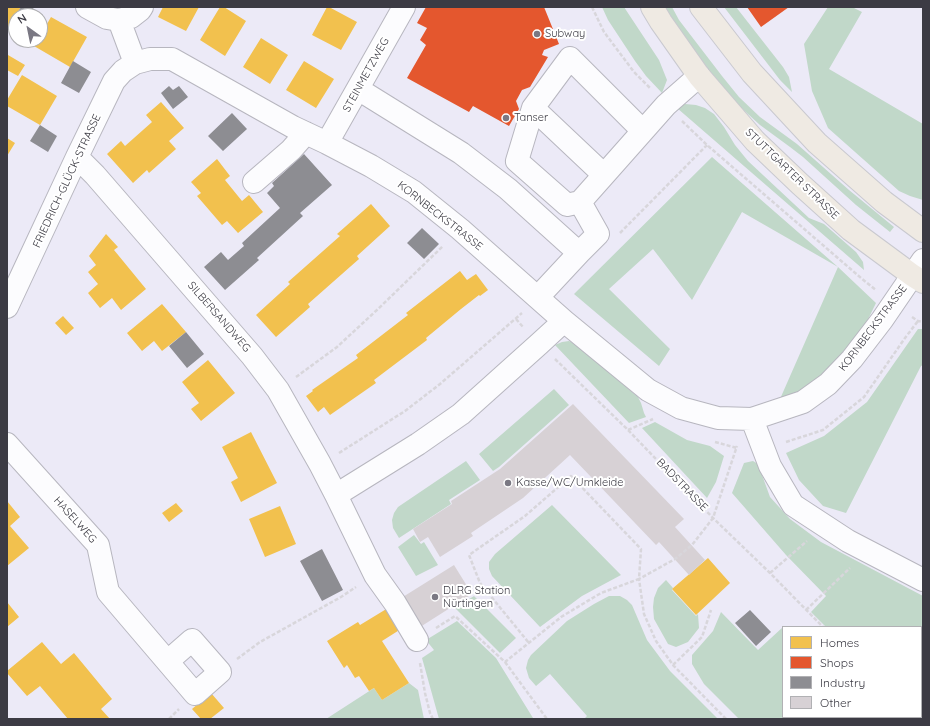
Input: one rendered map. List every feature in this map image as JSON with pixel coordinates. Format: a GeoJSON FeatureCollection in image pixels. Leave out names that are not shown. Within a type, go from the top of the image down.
{"type":"FeatureCollection","features":[{"type":"Feature","properties":{"kind":"main road","name":"STUTTGARTER STRASSE"},"geometry":{"type":"LineString","coordinates":[[652,7],[699,76],[755,141],[851,230],[920,273]]}},
{"type":"Feature","properties":{"kind":"main road"},"geometry":{"type":"LineString","coordinates":[[701,7],[752,73],[816,143],[884,202],[923,231]]}},
{"type":"Feature","properties":{"kind":"street"},"geometry":{"type":"LineString","coordinates":[[87,7],[107,18],[119,20],[131,17],[142,7]]}},
{"type":"Feature","properties":{"kind":"street","name":"STEINMETZWEG"},"geometry":{"type":"LineString","coordinates":[[328,143],[404,7]]}},
{"type":"Feature","properties":{"kind":"street"},"geometry":{"type":"LineString","coordinates":[[119,20],[135,63]]}},
{"type":"Feature","properties":{"kind":"street"},"geometry":{"type":"LineString","coordinates":[[643,131],[570,58],[533,108],[517,161],[567,205],[580,202],[604,175],[643,131],[666,105],[699,76]]}},
{"type":"Feature","properties":{"kind":"street","name":"KORNBECKSTRASSE"},"geometry":{"type":"LineString","coordinates":[[135,63],[150,59],[172,59],[293,127],[328,143],[371,166],[414,192],[460,229],[564,321],[648,390],[681,408],[718,418],[752,418],[803,402],[828,384],[852,359],[893,303],[920,273]]}},
{"type":"Feature","properties":{"kind":"street","name":"FRIEDRICH-GLÜCK-STRASSE"},"geometry":{"type":"LineString","coordinates":[[7,307],[114,81],[123,71],[135,63]]}},
{"type":"Feature","properties":{"kind":"street"},"geometry":{"type":"LineString","coordinates":[[358,89],[461,153],[508,189],[579,253]]}},
{"type":"Feature","properties":{"kind":"street"},"geometry":{"type":"LineString","coordinates":[[533,108],[604,175]]}},
{"type":"Feature","properties":{"kind":"street"},"geometry":{"type":"LineString","coordinates":[[254,182],[291,150],[306,133]]}},
{"type":"Feature","properties":{"kind":"street","name":"SILBERSANDWEG"},"geometry":{"type":"LineString","coordinates":[[77,157],[95,175],[252,356],[278,390],[320,464],[375,575],[417,640]]}},
{"type":"Feature","properties":{"kind":"street"},"geometry":{"type":"LineString","coordinates":[[538,297],[598,234],[580,202]]}},
{"type":"Feature","properties":{"kind":"street"},"geometry":{"type":"LineString","coordinates":[[336,495],[418,444],[461,414],[564,321]]}},
{"type":"Feature","properties":{"kind":"street"},"geometry":{"type":"LineString","coordinates":[[752,418],[770,466],[793,504],[848,541],[923,580]]}},
{"type":"Feature","properties":{"kind":"street","name":"HASELWEG"},"geometry":{"type":"LineString","coordinates":[[7,444],[98,545],[108,592],[168,661]]}},
{"type":"Feature","properties":{"kind":"path"},"geometry":{"type":"LineString","coordinates":[[592,7],[604,32],[634,72],[707,145],[861,278],[918,321],[923,322]]}},
{"type":"Feature","properties":{"kind":"path"},"geometry":{"type":"LineString","coordinates":[[620,233],[707,145]]}},
{"type":"Feature","properties":{"kind":"path"},"geometry":{"type":"LineString","coordinates":[[278,390],[337,347],[443,247]]}},
{"type":"Feature","properties":{"kind":"path"},"geometry":{"type":"LineString","coordinates":[[320,464],[405,411],[422,398],[516,319],[538,297]]}},
{"type":"Feature","properties":{"kind":"path","name":"BADSTRASSE"},"geometry":{"type":"LineString","coordinates":[[539,344],[628,430],[713,518],[822,626]]}},
{"type":"Feature","properties":{"kind":"path"},"geometry":{"type":"LineString","coordinates":[[505,662],[561,617],[601,593],[638,579],[675,559],[692,545],[713,518],[736,448],[752,418]]}},
{"type":"Feature","properties":{"kind":"path"},"geometry":{"type":"LineString","coordinates":[[529,643],[480,583],[469,555],[525,516],[571,476],[641,549],[638,579],[644,614],[656,641],[673,665],[726,719]]}},
{"type":"Feature","properties":{"kind":"path"},"geometry":{"type":"LineString","coordinates":[[770,573],[825,526]]}},
{"type":"Feature","properties":{"kind":"path"},"geometry":{"type":"LineString","coordinates":[[806,610],[868,552]]}},
{"type":"Feature","properties":{"kind":"path"},"geometry":{"type":"LineString","coordinates":[[260,642],[341,597]]}},
{"type":"Feature","properties":{"kind":"path"},"geometry":{"type":"LineString","coordinates":[[673,665],[702,637],[711,610]]}},
{"type":"Feature","properties":{"kind":"path"},"geometry":{"type":"LineString","coordinates":[[433,719],[425,693],[417,640],[455,616],[505,662],[547,719]]}},
{"type":"Feature","properties":{"kind":"green space"},"geometry":{"type":"Polygon","coordinates":[[[602,7],[624,7],[659,60],[667,80],[662,93],[646,76],[635,61],[608,20],[602,7]]]}},
{"type":"Feature","properties":{"kind":"green space"},"geometry":{"type":"Polygon","coordinates":[[[664,7],[672,7],[679,20],[739,97],[760,117],[797,144],[894,227],[890,232],[856,205],[803,157],[760,125],[738,105],[714,78],[664,7]]]}},
{"type":"Feature","properties":{"kind":"green space"},"geometry":{"type":"Polygon","coordinates":[[[724,7],[736,7],[783,67],[789,77],[792,92],[780,80],[724,7]]]}},
{"type":"Feature","properties":{"kind":"green space"},"geometry":{"type":"Polygon","coordinates":[[[828,7],[852,7],[862,12],[829,69],[923,124],[923,200],[899,191],[828,128],[812,91],[804,44],[828,7]]]}},
{"type":"Feature","properties":{"kind":"green space"},"geometry":{"type":"Polygon","coordinates":[[[685,104],[705,108],[714,114],[748,161],[809,218],[824,224],[856,252],[863,262],[864,270],[677,108],[685,104]]]}},
{"type":"Feature","properties":{"kind":"green space"},"geometry":{"type":"Polygon","coordinates":[[[712,157],[838,267],[742,212],[692,300],[653,249],[609,289],[670,349],[659,366],[574,294],[712,157]]]}},
{"type":"Feature","properties":{"kind":"green space"},"geometry":{"type":"Polygon","coordinates":[[[838,267],[876,303],[855,346],[801,394],[780,399],[838,267]]]}},
{"type":"Feature","properties":{"kind":"green space"},"geometry":{"type":"Polygon","coordinates":[[[918,329],[923,329],[923,365],[921,366],[846,513],[823,506],[799,480],[786,453],[824,436],[867,402],[918,329]]]}},
{"type":"Feature","properties":{"kind":"green space"},"geometry":{"type":"Polygon","coordinates":[[[569,341],[575,344],[638,397],[646,417],[629,423],[555,345],[569,341]]]}},
{"type":"Feature","properties":{"kind":"green space"},"geometry":{"type":"Polygon","coordinates":[[[554,389],[569,405],[493,471],[479,454],[554,389]]]}},
{"type":"Feature","properties":{"kind":"green space"},"geometry":{"type":"Polygon","coordinates":[[[655,422],[687,440],[710,446],[724,456],[716,482],[707,498],[642,428],[655,422]]]}},
{"type":"Feature","properties":{"kind":"green space"},"geometry":{"type":"Polygon","coordinates":[[[466,461],[480,480],[449,500],[451,504],[399,538],[393,528],[392,520],[398,507],[466,461]]]}},
{"type":"Feature","properties":{"kind":"green space"},"geometry":{"type":"Polygon","coordinates":[[[753,461],[758,464],[770,497],[790,519],[821,542],[923,596],[922,686],[922,626],[825,626],[811,612],[826,596],[786,555],[732,493],[744,463],[753,461]]]}},
{"type":"Feature","properties":{"kind":"green space"},"geometry":{"type":"Polygon","coordinates":[[[552,505],[621,575],[582,596],[540,627],[492,576],[489,569],[489,562],[495,554],[552,505]]]}},
{"type":"Feature","properties":{"kind":"green space"},"geometry":{"type":"Polygon","coordinates":[[[414,535],[421,544],[424,542],[438,565],[416,576],[398,547],[414,535]]]}},
{"type":"Feature","properties":{"kind":"green space"},"geometry":{"type":"Polygon","coordinates":[[[666,580],[673,588],[672,590],[696,616],[698,614],[699,628],[688,642],[676,647],[668,644],[654,619],[654,598],[658,588],[666,580]]]}},
{"type":"Feature","properties":{"kind":"green space"},"geometry":{"type":"Polygon","coordinates":[[[474,596],[516,638],[500,653],[455,608],[474,596]]]}},
{"type":"Feature","properties":{"kind":"green space"},"geometry":{"type":"Polygon","coordinates":[[[609,596],[620,596],[632,605],[647,640],[670,671],[718,719],[584,719],[587,716],[550,674],[536,686],[529,678],[526,668],[531,655],[567,621],[609,596]]]}},
{"type":"Feature","properties":{"kind":"green space"},"geometry":{"type":"Polygon","coordinates":[[[721,612],[758,650],[782,628],[782,718],[898,719],[739,719],[704,684],[692,664],[692,655],[713,631],[721,612]]]}},
{"type":"Feature","properties":{"kind":"green space"},"geometry":{"type":"Polygon","coordinates":[[[457,621],[496,658],[533,718],[532,719],[439,719],[422,658],[434,650],[426,640],[457,621]]]}},
{"type":"Feature","properties":{"kind":"green space"},"geometry":{"type":"Polygon","coordinates":[[[409,683],[418,690],[424,719],[326,719],[374,688],[382,700],[409,683]]]}},
{"type":"Feature","properties":{"kind":"building: Homes"},"geometry":{"type":"Polygon","coordinates":[[[7,7],[21,7],[8,8],[7,29],[7,7]]]}},
{"type":"Feature","properties":{"kind":"building: Homes"},"geometry":{"type":"Polygon","coordinates":[[[163,7],[199,7],[186,31],[158,17],[163,7]]]}},
{"type":"Feature","properties":{"kind":"building: Homes"},"geometry":{"type":"Polygon","coordinates":[[[220,7],[224,7],[246,21],[225,56],[200,40],[220,7]]]}},
{"type":"Feature","properties":{"kind":"building: Homes"},"geometry":{"type":"Polygon","coordinates":[[[327,7],[357,22],[341,50],[312,35],[327,7]]]}},
{"type":"Feature","properties":{"kind":"building: Homes"},"geometry":{"type":"Polygon","coordinates":[[[51,17],[87,37],[70,67],[37,48],[48,48],[48,22],[51,17]]]}},
{"type":"Feature","properties":{"kind":"building: Homes"},"geometry":{"type":"Polygon","coordinates":[[[261,38],[288,55],[270,84],[243,67],[261,38]]]}},
{"type":"Feature","properties":{"kind":"building: Homes"},"geometry":{"type":"Polygon","coordinates":[[[8,55],[25,65],[18,76],[7,70],[8,55]]]}},
{"type":"Feature","properties":{"kind":"building: Homes"},"geometry":{"type":"Polygon","coordinates":[[[304,61],[334,79],[316,108],[286,90],[304,61]]]}},
{"type":"Feature","properties":{"kind":"building: Homes"},"geometry":{"type":"Polygon","coordinates":[[[22,75],[57,96],[40,125],[7,106],[7,100],[22,75]]]}},
{"type":"Feature","properties":{"kind":"building: Homes"},"geometry":{"type":"Polygon","coordinates":[[[161,102],[184,128],[169,141],[176,149],[149,173],[147,170],[133,183],[107,154],[121,141],[125,146],[152,122],[146,115],[161,102]]]}},
{"type":"Feature","properties":{"kind":"building: Homes"},"geometry":{"type":"Polygon","coordinates":[[[7,138],[15,143],[7,156],[7,138]]]}},
{"type":"Feature","properties":{"kind":"building: Homes"},"geometry":{"type":"Polygon","coordinates":[[[217,159],[230,176],[225,180],[242,201],[249,195],[263,212],[238,233],[227,221],[222,225],[197,196],[201,193],[191,182],[217,159]]]}},
{"type":"Feature","properties":{"kind":"building: Homes"},"geometry":{"type":"Polygon","coordinates":[[[371,204],[390,226],[357,256],[359,259],[308,304],[310,307],[276,337],[256,315],[290,284],[288,282],[340,236],[337,234],[371,204]]]}},
{"type":"Feature","properties":{"kind":"building: Homes"},"geometry":{"type":"Polygon","coordinates":[[[106,234],[118,247],[114,250],[146,289],[121,310],[112,298],[100,308],[88,293],[98,284],[88,272],[96,265],[89,256],[106,234]]]}},
{"type":"Feature","properties":{"kind":"building: Homes"},"geometry":{"type":"Polygon","coordinates":[[[460,271],[467,280],[476,274],[488,290],[461,309],[426,338],[427,340],[374,380],[376,383],[330,415],[324,407],[318,412],[306,396],[313,391],[312,390],[358,358],[356,355],[408,315],[406,313],[460,271]]]}},
{"type":"Feature","properties":{"kind":"building: Homes"},"geometry":{"type":"Polygon","coordinates":[[[162,304],[186,332],[162,351],[154,341],[142,351],[127,333],[162,304]]]}},
{"type":"Feature","properties":{"kind":"building: Homes"},"geometry":{"type":"Polygon","coordinates":[[[63,316],[74,328],[66,335],[55,323],[63,316]]]}},
{"type":"Feature","properties":{"kind":"building: Homes"},"geometry":{"type":"Polygon","coordinates":[[[208,360],[235,393],[201,421],[191,409],[199,403],[182,382],[208,360]]]}},
{"type":"Feature","properties":{"kind":"building: Homes"},"geometry":{"type":"Polygon","coordinates":[[[251,432],[277,483],[241,502],[231,482],[238,478],[222,447],[251,432]]]}},
{"type":"Feature","properties":{"kind":"building: Homes"},"geometry":{"type":"Polygon","coordinates":[[[7,501],[20,517],[10,526],[29,548],[7,566],[7,501]]]}},
{"type":"Feature","properties":{"kind":"building: Homes"},"geometry":{"type":"Polygon","coordinates":[[[176,503],[183,511],[169,522],[162,513],[176,503]]]}},
{"type":"Feature","properties":{"kind":"building: Homes"},"geometry":{"type":"Polygon","coordinates":[[[280,506],[296,544],[265,557],[249,519],[280,506]]]}},
{"type":"Feature","properties":{"kind":"building: Homes"},"geometry":{"type":"Polygon","coordinates":[[[708,558],[730,583],[696,615],[672,589],[708,558]]]}},
{"type":"Feature","properties":{"kind":"building: Homes"},"geometry":{"type":"Polygon","coordinates":[[[7,602],[19,617],[7,627],[7,602]]]}},
{"type":"Feature","properties":{"kind":"building: Homes"},"geometry":{"type":"Polygon","coordinates":[[[388,608],[401,629],[382,641],[409,683],[382,700],[374,688],[369,691],[359,676],[355,678],[347,665],[344,668],[327,641],[358,622],[360,625],[388,608]]]}},
{"type":"Feature","properties":{"kind":"building: Homes"},"geometry":{"type":"Polygon","coordinates":[[[42,642],[61,664],[74,653],[112,699],[101,709],[110,719],[68,719],[40,686],[27,696],[7,673],[7,671],[42,642]]]}},
{"type":"Feature","properties":{"kind":"building: Homes"},"geometry":{"type":"Polygon","coordinates":[[[211,693],[224,708],[210,719],[201,719],[192,709],[211,693]]]}},
{"type":"Feature","properties":{"kind":"building: Shops"},"geometry":{"type":"Polygon","coordinates":[[[426,7],[544,7],[559,44],[544,50],[542,55],[548,57],[530,87],[522,90],[516,101],[519,109],[509,126],[473,106],[469,112],[407,78],[426,45],[420,40],[427,28],[417,23],[426,7]]]}},
{"type":"Feature","properties":{"kind":"building: Shops"},"geometry":{"type":"Polygon","coordinates":[[[747,7],[789,7],[761,27],[747,7]]]}},
{"type":"Feature","properties":{"kind":"building: Industry"},"geometry":{"type":"Polygon","coordinates":[[[31,7],[32,8],[20,8],[31,7]]]}},
{"type":"Feature","properties":{"kind":"building: Industry"},"geometry":{"type":"Polygon","coordinates":[[[73,61],[91,72],[79,93],[61,83],[73,61]]]}},
{"type":"Feature","properties":{"kind":"building: Industry"},"geometry":{"type":"Polygon","coordinates":[[[169,86],[173,90],[179,86],[188,97],[173,109],[161,93],[169,86]]]}},
{"type":"Feature","properties":{"kind":"building: Industry"},"geometry":{"type":"Polygon","coordinates":[[[232,113],[247,129],[223,151],[208,136],[232,113]]]}},
{"type":"Feature","properties":{"kind":"building: Industry"},"geometry":{"type":"Polygon","coordinates":[[[40,125],[57,136],[48,152],[30,141],[40,125]]]}},
{"type":"Feature","properties":{"kind":"building: Industry"},"geometry":{"type":"Polygon","coordinates":[[[304,154],[332,185],[300,213],[303,216],[257,258],[259,260],[225,290],[204,267],[221,252],[228,260],[244,246],[242,243],[280,208],[267,193],[274,186],[272,183],[304,154]]]}},
{"type":"Feature","properties":{"kind":"building: Industry"},"geometry":{"type":"Polygon","coordinates":[[[422,228],[439,244],[424,259],[407,243],[422,228]]]}},
{"type":"Feature","properties":{"kind":"building: Industry"},"geometry":{"type":"Polygon","coordinates":[[[186,332],[204,354],[187,368],[169,346],[186,332]]]}},
{"type":"Feature","properties":{"kind":"building: Industry"},"geometry":{"type":"Polygon","coordinates":[[[322,549],[343,590],[322,601],[300,561],[322,549]]]}},
{"type":"Feature","properties":{"kind":"building: Industry"},"geometry":{"type":"Polygon","coordinates":[[[750,610],[771,632],[756,646],[735,623],[750,610]]]}},
{"type":"Feature","properties":{"kind":"building: Other","name":"Kasse/WC/Umkleide"},"geometry":{"type":"Polygon","coordinates":[[[573,404],[684,519],[675,527],[705,560],[689,575],[659,542],[656,545],[570,455],[523,498],[471,533],[473,536],[440,557],[428,537],[420,542],[413,529],[452,504],[451,501],[500,469],[573,404]]]}},
{"type":"Feature","properties":{"kind":"building: Other","name":"DLRG Station Nürtingen"},"geometry":{"type":"Polygon","coordinates":[[[454,565],[472,594],[417,629],[398,600],[454,565]]]}},
{"type":"Feature","properties":{"kind":"place","name":"Subway"},"geometry":{"type":"Point","coordinates":[537,34]}},
{"type":"Feature","properties":{"kind":"place","name":"Tanser"},"geometry":{"type":"Point","coordinates":[506,118]}},
{"type":"Feature","properties":{"kind":"place","name":"Kasse/WC/Umkleide"},"geometry":{"type":"Point","coordinates":[508,483]}},
{"type":"Feature","properties":{"kind":"place","name":"DLRG Station Nürtingen"},"geometry":{"type":"Point","coordinates":[435,597]}}]}
